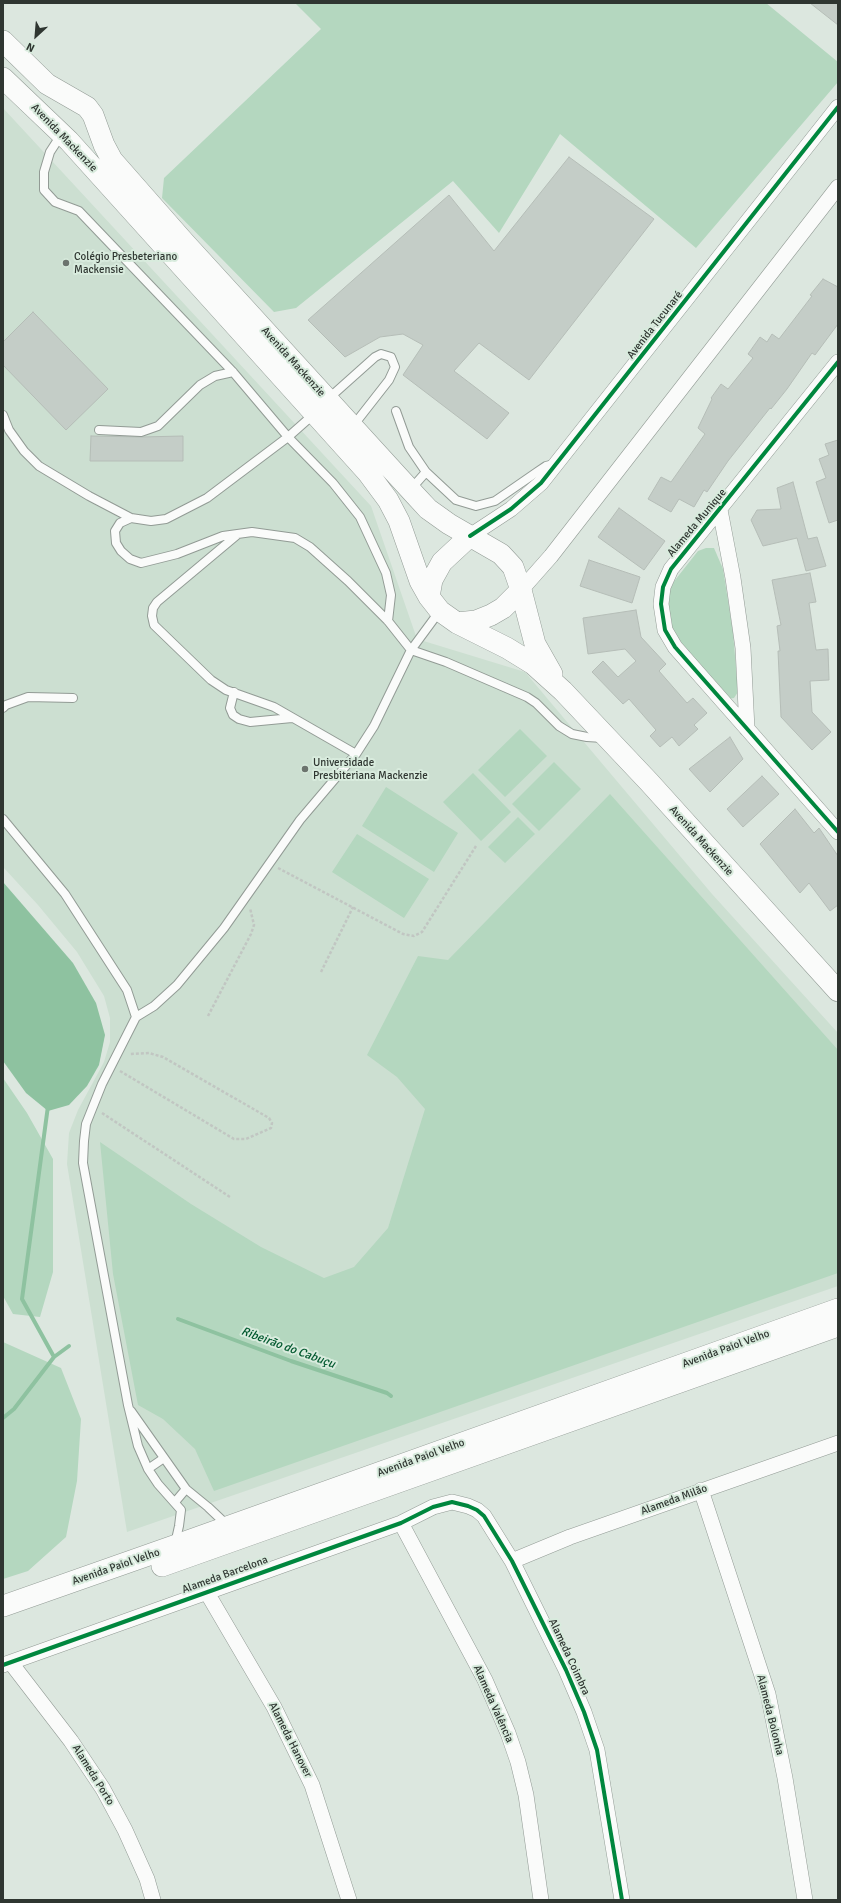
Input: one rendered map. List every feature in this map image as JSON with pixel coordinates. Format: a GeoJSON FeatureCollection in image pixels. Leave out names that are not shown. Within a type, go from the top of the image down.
{"type":"FeatureCollection","features":[{"type":"Feature","properties":{"kind":"main road","name":"Avenida Mackenzie"},"geometry":{"type":"LineString","coordinates":[[3,41],[47,84],[87,107],[104,146],[112,160],[184,242],[321,406],[388,500],[400,523],[418,575],[434,604],[457,623],[514,652],[533,664],[563,691],[838,992]]}},
{"type":"Feature","properties":{"kind":"main road","name":"Avenida Mackenzie"},"geometry":{"type":"LineString","coordinates":[[4,80],[62,134],[321,406],[352,427],[428,508],[449,524],[502,554],[512,567],[521,590],[535,644],[563,691]]}},
{"type":"Feature","properties":{"kind":"main road"},"geometry":{"type":"LineString","coordinates":[[80,102],[70,102],[62,107],[58,115],[62,134],[76,141],[84,137],[91,130],[94,121]]}},
{"type":"Feature","properties":{"kind":"main road"},"geometry":{"type":"LineString","coordinates":[[434,604],[432,580],[442,562],[470,536]]}},
{"type":"Feature","properties":{"kind":"main road"},"geometry":{"type":"LineString","coordinates":[[457,623],[476,621],[491,615],[503,608],[521,590]]}},
{"type":"Feature","properties":{"kind":"main road","name":"Avenida Paiol Velho"},"geometry":{"type":"LineString","coordinates":[[3,1606],[230,1527],[838,1309]]}},
{"type":"Feature","properties":{"kind":"main road","name":"Avenida Paiol Velho"},"geometry":{"type":"LineString","coordinates":[[3,1621],[241,1539],[838,1326]]}},
{"type":"Feature","properties":{"kind":"street","name":"Avenida Tucunaré"},"geometry":{"type":"LineString","coordinates":[[470,536],[526,497],[541,483],[838,108]]}},
{"type":"Feature","properties":{"kind":"street"},"geometry":{"type":"LineString","coordinates":[[521,590],[552,556],[838,187]]}},
{"type":"Feature","properties":{"kind":"street","name":"Alameda Munique"},"geometry":{"type":"LineString","coordinates":[[838,362],[720,510],[693,539],[671,569],[663,587],[661,604],[665,630],[675,647],[838,832]]}},
{"type":"Feature","properties":{"kind":"street","name":"Alameda Munique"},"geometry":{"type":"LineString","coordinates":[[720,510],[733,578],[743,648],[747,729]]}},
{"type":"Feature","properties":{"kind":"street","name":"Alameda Milão"},"geometry":{"type":"LineString","coordinates":[[512,1561],[570,1537],[838,1443]]}},
{"type":"Feature","properties":{"kind":"street","name":"Alameda Bolonha"},"geometry":{"type":"LineString","coordinates":[[701,1490],[768,1694],[785,1778],[805,1900]]}},
{"type":"Feature","properties":{"kind":"street","name":"Alameda Coimbra"},"geometry":{"type":"LineString","coordinates":[[452,1502],[468,1506],[477,1510],[484,1516],[512,1561],[566,1670],[584,1712],[597,1750],[622,1900]]}},
{"type":"Feature","properties":{"kind":"street","name":"Alameda Barcelona"},"geometry":{"type":"LineString","coordinates":[[7,1664],[206,1591],[401,1523],[433,1507],[452,1502]]}},
{"type":"Feature","properties":{"kind":"street","name":"Alameda Valência"},"geometry":{"type":"LineString","coordinates":[[401,1523],[485,1680],[508,1733],[518,1762],[526,1795],[541,1900]]}},
{"type":"Feature","properties":{"kind":"street","name":"Alameda Hanover"},"geometry":{"type":"LineString","coordinates":[[206,1591],[274,1707],[312,1785],[349,1900]]}},
{"type":"Feature","properties":{"kind":"street","name":"Alameda Porto"},"geometry":{"type":"LineString","coordinates":[[7,1664],[72,1741],[103,1789],[125,1830],[147,1879],[153,1900]]}},
{"type":"Feature","properties":{"kind":"lane"},"geometry":{"type":"LineString","coordinates":[[62,134],[50,152],[44,172],[44,190],[56,202],[79,211],[234,372],[288,437],[333,483],[360,517],[386,573],[391,595],[388,620]]}},
{"type":"Feature","properties":{"kind":"lane"},"geometry":{"type":"LineString","coordinates":[[3,414],[9,430],[24,451],[39,466],[88,496],[131,518],[151,521],[166,519],[207,498],[288,437],[375,357],[381,354],[391,357],[395,367],[389,380],[352,427]]}},
{"type":"Feature","properties":{"kind":"lane"},"geometry":{"type":"LineString","coordinates":[[99,430],[141,432],[158,426],[200,385],[215,376],[234,372]]}},
{"type":"Feature","properties":{"kind":"lane"},"geometry":{"type":"LineString","coordinates":[[396,411],[409,447],[426,472],[456,500],[476,506],[494,501],[546,466],[557,464]]}},
{"type":"Feature","properties":{"kind":"lane"},"geometry":{"type":"LineString","coordinates":[[410,490],[426,472]]}},
{"type":"Feature","properties":{"kind":"lane"},"geometry":{"type":"LineString","coordinates":[[131,518],[120,523],[115,531],[116,543],[121,551],[130,559],[141,563],[176,554],[222,536],[252,532],[294,538],[310,547],[388,620],[411,650],[446,662],[526,697],[536,703],[559,726],[572,734],[587,738],[607,738]]}},
{"type":"Feature","properties":{"kind":"lane"},"geometry":{"type":"LineString","coordinates":[[237,534],[157,602],[153,608],[152,616],[154,625],[211,680],[226,690],[274,707],[356,754]]}},
{"type":"Feature","properties":{"kind":"lane"},"geometry":{"type":"LineString","coordinates":[[174,1546],[182,1512],[158,1484],[148,1469],[138,1446],[128,1405],[83,1163],[86,1124],[92,1106],[136,1017],[154,1006],[177,986],[224,928],[300,820],[356,754],[374,726],[434,604]]}},
{"type":"Feature","properties":{"kind":"lane"},"geometry":{"type":"LineString","coordinates":[[234,692],[230,708],[233,715],[239,719],[250,722],[292,718]]}},
{"type":"Feature","properties":{"kind":"lane"},"geometry":{"type":"LineString","coordinates":[[3,708],[6,705],[28,696],[73,698]]}},
{"type":"Feature","properties":{"kind":"lane"},"geometry":{"type":"LineString","coordinates":[[3,819],[65,894],[127,990],[136,1017]]}},
{"type":"Feature","properties":{"kind":"lane"},"geometry":{"type":"LineString","coordinates":[[128,1405],[186,1489],[230,1527]]}},
{"type":"Feature","properties":{"kind":"lane"},"geometry":{"type":"LineString","coordinates":[[148,1469],[164,1458]]}},
{"type":"Feature","properties":{"kind":"lane"},"geometry":{"type":"LineString","coordinates":[[175,1502],[186,1489]]}},
{"type":"Feature","properties":{"kind":"path"},"geometry":{"type":"LineString","coordinates":[[270,863],[403,934],[414,936],[422,932],[476,846]]}},
{"type":"Feature","properties":{"kind":"path"},"geometry":{"type":"LineString","coordinates":[[208,1016],[254,925],[252,910],[245,898]]}},
{"type":"Feature","properties":{"kind":"path"},"geometry":{"type":"LineString","coordinates":[[321,972],[353,907]]}},
{"type":"Feature","properties":{"kind":"path"},"geometry":{"type":"LineString","coordinates":[[111,1066],[234,1139],[246,1139],[271,1128],[272,1123],[269,1118],[163,1057],[149,1053],[117,1054]]}},
{"type":"Feature","properties":{"kind":"path"},"geometry":{"type":"LineString","coordinates":[[92,1106],[230,1198]]}},
{"type":"Feature","properties":{"kind":"shaded area"},"geometry":{"type":"Polygon","coordinates":[[[295,3],[766,3],[838,62],[838,82],[696,248],[560,134],[499,233],[453,181],[296,308],[274,312],[162,198],[164,178],[321,29],[295,3]]]}},
{"type":"Feature","properties":{"kind":"shaded area","name":"Universidade Presbiteriana Mackenzie"},"geometry":{"type":"Polygon","coordinates":[[[3,108],[371,506],[417,639],[525,672],[712,894],[838,1033],[838,1286],[127,1532],[67,1164],[69,1133],[78,1110],[104,1062],[110,1042],[110,1018],[104,996],[77,952],[38,905],[3,867],[3,108]]]}},
{"type":"Feature","properties":{"kind":"shaded area"},"geometry":{"type":"Polygon","coordinates":[[[706,548],[714,548],[723,569],[733,632],[738,692],[734,698],[728,699],[677,643],[667,617],[668,589],[698,551],[706,548]]]}},
{"type":"Feature","properties":{"kind":"shaded area"},"geometry":{"type":"Polygon","coordinates":[[[520,729],[547,756],[505,797],[478,770],[520,729]]]}},
{"type":"Feature","properties":{"kind":"shaded area"},"geometry":{"type":"Polygon","coordinates":[[[554,762],[581,789],[539,831],[512,804],[554,762]]]}},
{"type":"Feature","properties":{"kind":"shaded area"},"geometry":{"type":"Polygon","coordinates":[[[473,773],[511,812],[481,841],[443,802],[473,773]]]}},
{"type":"Feature","properties":{"kind":"shaded area"},"geometry":{"type":"Polygon","coordinates":[[[386,787],[458,833],[434,872],[362,826],[386,787]]]}},
{"type":"Feature","properties":{"kind":"shaded area"},"geometry":{"type":"Polygon","coordinates":[[[610,794],[838,1050],[838,1273],[214,1491],[195,1449],[163,1419],[138,1405],[113,1274],[100,1142],[191,1204],[261,1247],[324,1278],[354,1267],[388,1228],[425,1109],[397,1077],[367,1055],[418,956],[448,960],[610,794]]]}},
{"type":"Feature","properties":{"kind":"shaded area"},"geometry":{"type":"Polygon","coordinates":[[[518,817],[535,834],[505,863],[488,847],[518,817]]]}},
{"type":"Feature","properties":{"kind":"shaded area"},"geometry":{"type":"Polygon","coordinates":[[[357,834],[429,879],[404,918],[332,872],[357,834]]]}},
{"type":"Feature","properties":{"kind":"shaded area"},"geometry":{"type":"Polygon","coordinates":[[[3,882],[73,963],[96,1003],[105,1035],[99,1065],[87,1086],[69,1105],[48,1111],[26,1093],[3,1061],[3,882]]]}},
{"type":"Feature","properties":{"kind":"shaded area"},"geometry":{"type":"Polygon","coordinates":[[[3,1078],[27,1113],[53,1159],[53,1272],[40,1317],[13,1314],[3,1296],[3,1078]]]}},
{"type":"Feature","properties":{"kind":"shaded area"},"geometry":{"type":"Polygon","coordinates":[[[3,1342],[61,1368],[81,1419],[77,1481],[66,1537],[28,1571],[3,1579],[3,1342]]]}},
{"type":"Feature","properties":{"kind":"building"},"geometry":{"type":"Polygon","coordinates":[[[810,3],[838,3],[838,25],[810,3]]]}},
{"type":"Feature","properties":{"kind":"building"},"geometry":{"type":"Polygon","coordinates":[[[569,157],[654,219],[529,380],[479,343],[454,371],[509,413],[487,439],[403,375],[423,345],[403,334],[380,337],[345,357],[308,320],[449,195],[494,251],[569,157]]]}},
{"type":"Feature","properties":{"kind":"building"},"geometry":{"type":"Polygon","coordinates":[[[823,279],[838,287],[838,324],[815,355],[812,353],[787,389],[728,461],[707,492],[704,490],[694,507],[679,499],[671,512],[648,499],[661,477],[671,482],[705,434],[698,428],[712,399],[711,398],[721,384],[728,389],[753,358],[748,354],[760,337],[767,342],[772,334],[779,339],[823,279]]]}},
{"type":"Feature","properties":{"kind":"building"},"geometry":{"type":"Polygon","coordinates":[[[33,312],[108,389],[66,430],[3,365],[3,342],[33,312]]]}},
{"type":"Feature","properties":{"kind":"building"},"geometry":{"type":"Polygon","coordinates":[[[91,436],[183,436],[183,461],[90,461],[91,436]]]}},
{"type":"Feature","properties":{"kind":"building"},"geometry":{"type":"Polygon","coordinates":[[[838,440],[838,520],[829,523],[816,482],[826,478],[819,459],[829,455],[825,444],[838,440]]]}},
{"type":"Feature","properties":{"kind":"building"},"geometry":{"type":"Polygon","coordinates":[[[793,482],[808,539],[817,537],[826,566],[806,571],[797,538],[763,546],[751,520],[757,510],[781,509],[777,488],[793,482]]]}},
{"type":"Feature","properties":{"kind":"building"},"geometry":{"type":"Polygon","coordinates":[[[619,508],[665,541],[644,570],[598,537],[619,508]]]}},
{"type":"Feature","properties":{"kind":"building"},"geometry":{"type":"Polygon","coordinates":[[[589,560],[640,577],[632,603],[580,586],[589,560]]]}},
{"type":"Feature","properties":{"kind":"building"},"geometry":{"type":"Polygon","coordinates":[[[810,573],[816,602],[809,603],[816,650],[828,649],[829,680],[810,681],[812,712],[831,732],[812,750],[781,717],[778,651],[780,651],[777,626],[781,625],[772,580],[810,573]]]}},
{"type":"Feature","properties":{"kind":"building"},"geometry":{"type":"Polygon","coordinates":[[[636,610],[641,637],[666,664],[659,671],[687,703],[693,698],[707,713],[694,725],[698,729],[679,746],[672,737],[660,747],[650,736],[656,730],[629,699],[623,704],[592,672],[603,661],[618,677],[636,661],[625,649],[588,654],[583,618],[636,610]]]}},
{"type":"Feature","properties":{"kind":"building"},"geometry":{"type":"Polygon","coordinates":[[[730,737],[743,759],[710,792],[689,769],[730,737]]]}},
{"type":"Feature","properties":{"kind":"building"},"geometry":{"type":"Polygon","coordinates":[[[762,776],[779,794],[743,827],[727,809],[762,776]]]}},
{"type":"Feature","properties":{"kind":"building"},"geometry":{"type":"Polygon","coordinates":[[[795,809],[814,833],[819,828],[838,856],[838,905],[830,911],[809,883],[800,893],[760,844],[795,809]]]}},
{"type":"Feature","properties":{"kind":"waterway"},"geometry":{"type":"LineString","coordinates":[[48,1106],[22,1299],[54,1357]]}},
{"type":"Feature","properties":{"kind":"waterway","name":"Ribeirão do Cabuçu"},"geometry":{"type":"LineString","coordinates":[[178,1319],[291,1361],[387,1393],[391,1396]]}},
{"type":"Feature","properties":{"kind":"waterway","name":"Ribeirão do Cabuçu"},"geometry":{"type":"LineString","coordinates":[[3,1418],[14,1409],[54,1357],[69,1346]]}},
{"type":"Feature","properties":{"kind":"cycle path"},"geometry":{"type":"LineString","coordinates":[[470,536],[511,509],[541,483],[838,107]]}},
{"type":"Feature","properties":{"kind":"cycle path"},"geometry":{"type":"LineString","coordinates":[[838,362],[671,569],[663,587],[661,604],[665,630],[675,647],[838,832]]}},
{"type":"Feature","properties":{"kind":"cycle path"},"geometry":{"type":"LineString","coordinates":[[3,1665],[401,1523],[433,1507],[452,1502],[468,1506],[477,1510],[484,1516],[512,1561],[566,1670],[584,1712],[597,1750],[622,1900]]}},
{"type":"Feature","properties":{"kind":"place","name":"Colégio Presbeteriano Mackensie"},"geometry":{"type":"Point","coordinates":[66,263]}},
{"type":"Feature","properties":{"kind":"place","name":"Universidade Presbiteriana Mackenzie"},"geometry":{"type":"Point","coordinates":[305,769]}}]}
